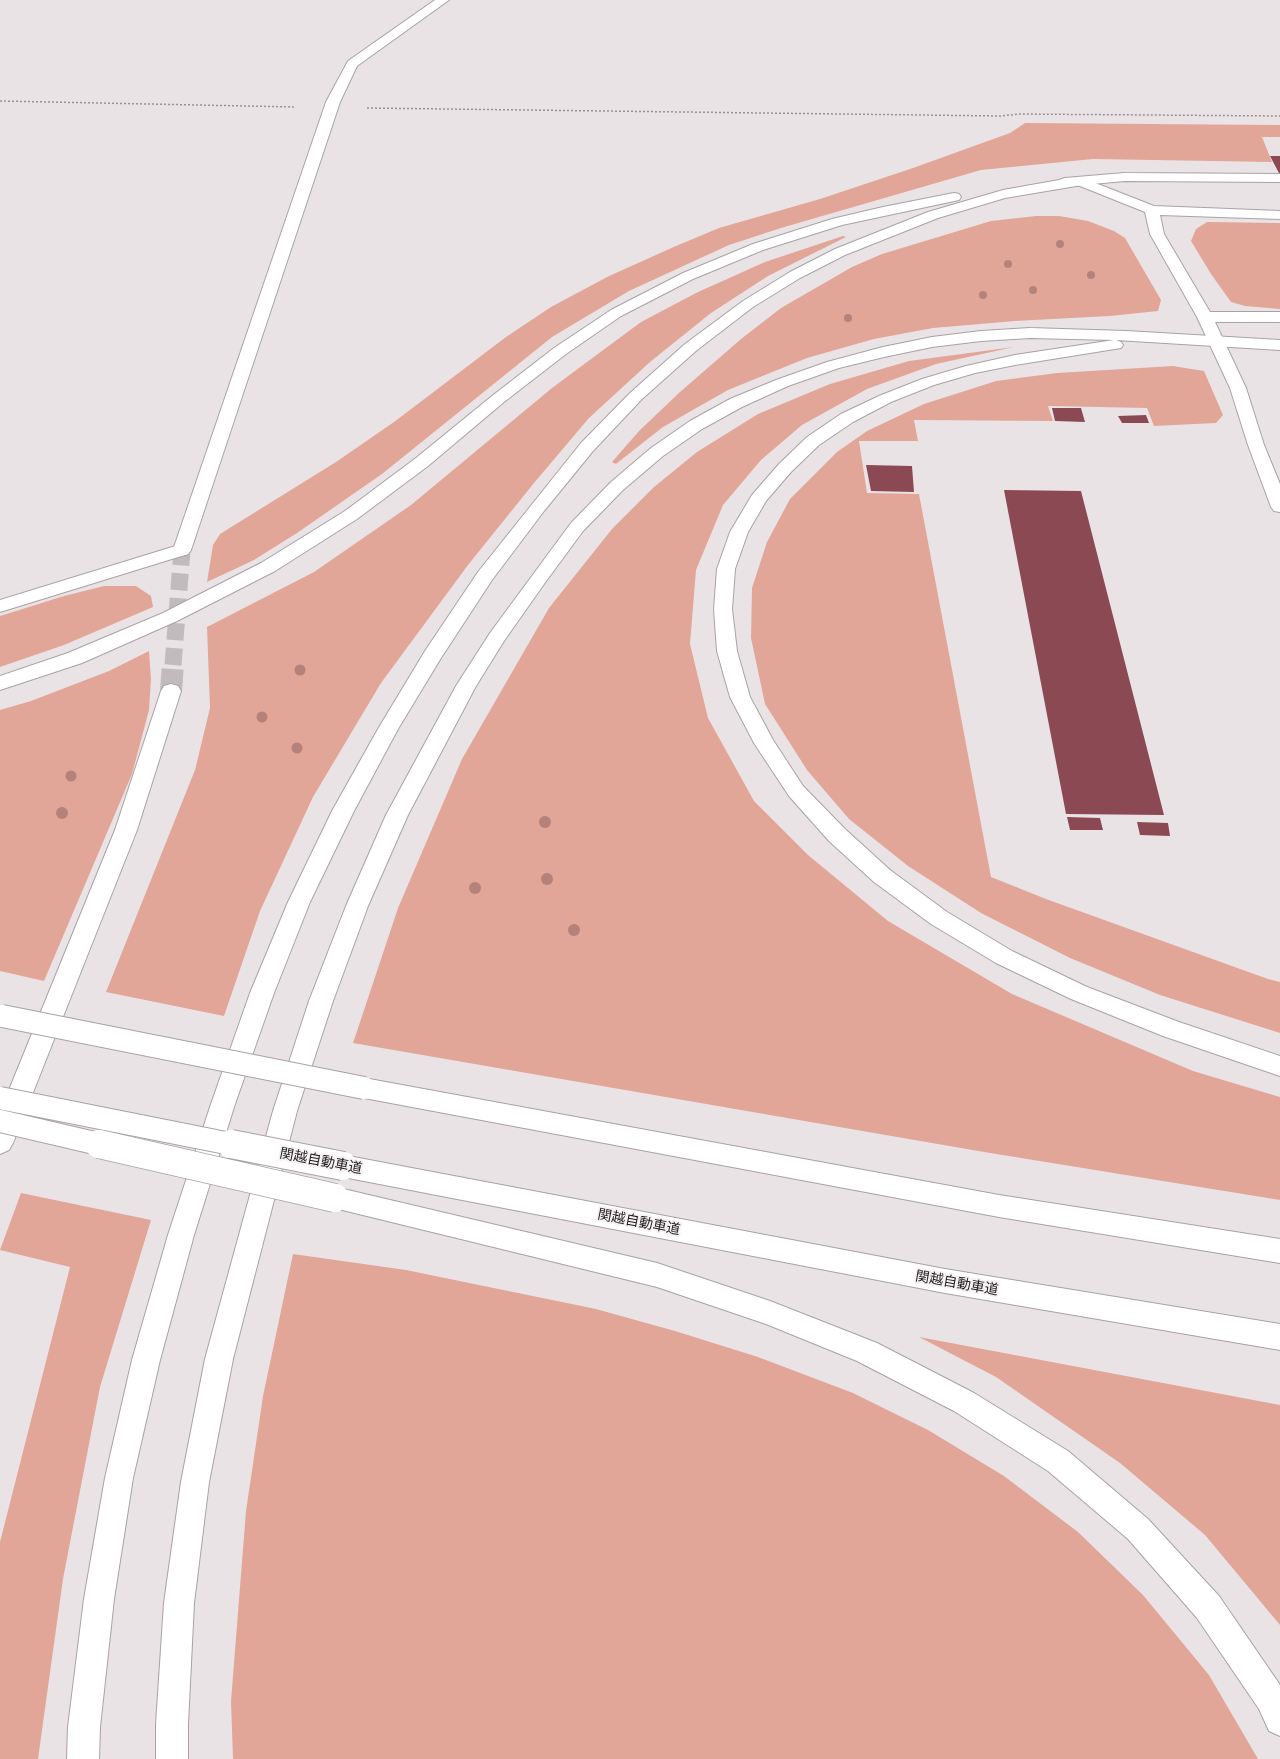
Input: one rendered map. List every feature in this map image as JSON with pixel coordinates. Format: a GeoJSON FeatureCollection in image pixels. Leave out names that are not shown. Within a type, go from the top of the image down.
{"type":"FeatureCollection","features":[{"type":"Feature","properties":{"kind":"main road"},"geometry":{"type":"LineString","coordinates":[[0,606],[182,550],[331,107],[352,64],[443,0]]}},
{"type":"Feature","properties":{"kind":"main road"},"geometry":{"type":"LineString","coordinates":[[0,683],[75,658],[155,623],[268,567],[351,515],[422,462],[567,346],[616,313],[688,276],[758,247],[837,222],[883,211],[978,193],[1080,181],[1146,177],[1280,178]]}},
{"type":"Feature","properties":{"kind":"main road"},"geometry":{"type":"LineString","coordinates":[[83,1759],[84,1727],[99,1599],[120,1478],[146,1360],[181,1235],[223,1104],[262,993],[299,902],[343,811],[388,729],[432,656],[485,576],[538,507],[587,447],[636,396],[686,352],[748,304],[795,275],[840,252],[890,231],[1003,194],[1080,181],[1152,210],[1280,215]]}},
{"type":"Feature","properties":{"kind":"main road"},"geometry":{"type":"LineString","coordinates":[[1152,210],[1157,234],[1205,317],[1238,388],[1256,445],[1280,507]]}},
{"type":"Feature","properties":{"kind":"main road"},"geometry":{"type":"LineString","coordinates":[[1205,317],[1280,318]]}},
{"type":"Feature","properties":{"kind":"main road"},"geometry":{"type":"LineString","coordinates":[[172,1759],[172,1724],[179,1603],[195,1482],[219,1359],[284,1111],[321,1002],[354,914],[397,815],[466,686],[497,636],[577,527],[617,486],[657,452],[696,425],[736,403],[782,383],[825,368],[883,352],[932,342],[981,336],[1030,333],[1077,333],[1280,345]]}},
{"type":"Feature","properties":{"kind":"main road"},"geometry":{"type":"LineString","coordinates":[[1217,342],[1119,345],[1015,360],[972,369],[928,382],[885,399],[847,418],[813,441],[785,468],[758,499],[739,532],[726,569],[723,609],[727,652],[740,697],[764,743],[796,791],[837,835],[882,876],[939,918],[991,949],[1079,993],[1172,1029],[1280,1066]]}},
{"type":"Feature","properties":{"kind":"main road"},"geometry":{"type":"LineString","coordinates":[[0,1143],[126,830],[171,691]]}},
{"type":"Feature","properties":{"kind":"main road"},"geometry":{"type":"LineString","coordinates":[[1,1016],[364,1088],[999,1206],[1280,1251]]}},
{"type":"Feature","properties":{"kind":"main road","name":"関越自動車道"},"geometry":{"type":"LineString","coordinates":[[0,1098],[343,1166],[945,1281],[1280,1337]]}},
{"type":"Feature","properties":{"kind":"main road"},"geometry":{"type":"LineString","coordinates":[[0,1121],[335,1198],[657,1275],[770,1313],[867,1352],[964,1402],[1058,1461],[1138,1529],[1208,1607],[1270,1698],[1280,1720]]}},
{"type":"Feature","properties":{"kind":"path"},"geometry":{"type":"LineString","coordinates":[[0,101],[1000,116],[1028,114],[1280,116]]}},
{"type":"Feature","properties":{"kind":"shaded area"},"geometry":{"type":"Polygon","coordinates":[[[1025,123],[1280,125],[1280,137],[1262,137],[1272,162],[1093,159],[981,170],[781,228],[729,245],[629,291],[552,337],[382,474],[297,533],[254,560],[207,582],[213,545],[220,534],[336,462],[394,422],[506,337],[551,307],[609,276],[719,228],[820,199],[913,168],[1010,133],[1025,123]]]}},
{"type":"Feature","properties":{"kind":"shaded area"},"geometry":{"type":"Polygon","coordinates":[[[1036,216],[1059,216],[1088,221],[1114,231],[1125,238],[1161,300],[1158,311],[1110,316],[1015,321],[933,328],[874,339],[807,358],[728,390],[663,427],[616,464],[612,462],[639,431],[680,392],[741,339],[781,308],[852,267],[882,254],[991,221],[1036,216]]]}},
{"type":"Feature","properties":{"kind":"shaded area"},"geometry":{"type":"Polygon","coordinates":[[[1207,222],[1280,223],[1280,309],[1245,306],[1231,302],[1211,274],[1191,241],[1196,229],[1207,222]]]}},
{"type":"Feature","properties":{"kind":"shaded area"},"geometry":{"type":"Polygon","coordinates":[[[843,236],[846,237],[768,276],[711,313],[650,362],[589,418],[468,565],[381,683],[313,797],[260,911],[224,1016],[106,992],[195,770],[210,708],[207,627],[314,572],[411,505],[552,388],[641,322],[698,292],[765,262],[843,236]]]}},
{"type":"Feature","properties":{"kind":"shaded area"},"geometry":{"type":"Polygon","coordinates":[[[1014,347],[936,364],[867,389],[802,425],[761,460],[723,505],[696,570],[690,644],[708,718],[754,801],[808,855],[888,921],[1012,994],[1193,1071],[1280,1097],[1280,1200],[984,1152],[353,1043],[398,908],[462,759],[549,608],[612,529],[654,487],[697,452],[758,414],[830,384],[909,361],[1014,347]]]}},
{"type":"Feature","properties":{"kind":"shaded area"},"geometry":{"type":"Polygon","coordinates":[[[1173,366],[1204,371],[1223,415],[1216,423],[1154,426],[1147,408],[1048,406],[1053,421],[914,420],[918,441],[859,441],[867,493],[919,494],[991,877],[1046,899],[1280,982],[1280,1033],[1160,995],[1070,958],[981,913],[908,866],[849,819],[807,770],[765,704],[751,638],[752,588],[767,542],[790,499],[837,452],[867,431],[924,404],[996,381],[1057,373],[1173,366]]]}},
{"type":"Feature","properties":{"kind":"shaded area"},"geometry":{"type":"Polygon","coordinates":[[[104,586],[136,586],[151,596],[153,607],[64,645],[0,667],[0,616],[64,596],[104,586]]]}},
{"type":"Feature","properties":{"kind":"shaded area"},"geometry":{"type":"Polygon","coordinates":[[[149,651],[151,679],[149,710],[132,774],[44,981],[0,971],[0,710],[31,701],[109,671],[149,651]]]}},
{"type":"Feature","properties":{"kind":"shaded area"},"geometry":{"type":"Polygon","coordinates":[[[21,1193],[151,1220],[100,1387],[63,1579],[38,1759],[0,1759],[0,1542],[70,1267],[0,1250],[21,1193]]]}},
{"type":"Feature","properties":{"kind":"shaded area"},"geometry":{"type":"Polygon","coordinates":[[[293,1254],[406,1270],[596,1309],[675,1331],[758,1357],[853,1393],[928,1430],[1004,1476],[1078,1532],[1143,1595],[1209,1675],[1258,1759],[233,1759],[231,1701],[246,1511],[263,1396],[293,1254]]]}},
{"type":"Feature","properties":{"kind":"shaded area"},"geometry":{"type":"Polygon","coordinates":[[[919,1337],[1280,1405],[1280,1625],[1205,1535],[1120,1463],[996,1377],[919,1337]]]}},
{"type":"Feature","properties":{"kind":"building"},"geometry":{"type":"Polygon","coordinates":[[[1270,156],[1280,156],[1280,175],[1270,156]]]}},
{"type":"Feature","properties":{"kind":"building"},"geometry":{"type":"Polygon","coordinates":[[[1052,408],[1081,408],[1085,422],[1055,421],[1052,408]]]}},
{"type":"Feature","properties":{"kind":"building"},"geometry":{"type":"Polygon","coordinates":[[[1146,415],[1149,423],[1122,423],[1118,416],[1146,415]]]}},
{"type":"Feature","properties":{"kind":"building"},"geometry":{"type":"Polygon","coordinates":[[[866,465],[912,466],[914,492],[871,491],[866,465]]]}},
{"type":"Feature","properties":{"kind":"building"},"geometry":{"type":"Polygon","coordinates":[[[1004,490],[1081,491],[1164,815],[1066,814],[1004,490]]]}},
{"type":"Feature","properties":{"kind":"building"},"geometry":{"type":"Polygon","coordinates":[[[1067,817],[1100,818],[1103,830],[1070,830],[1067,817]]]}},
{"type":"Feature","properties":{"kind":"building"},"geometry":{"type":"Polygon","coordinates":[[[1137,822],[1168,823],[1170,836],[1140,835],[1137,822]]]}},
{"type":"Feature","properties":{"kind":"tunnel"},"geometry":{"type":"LineString","coordinates":[[173,665],[182,550]]}},
{"type":"Feature","properties":{"kind":"tunnel"},"geometry":{"type":"LineString","coordinates":[[171,691],[173,664]]}}]}
